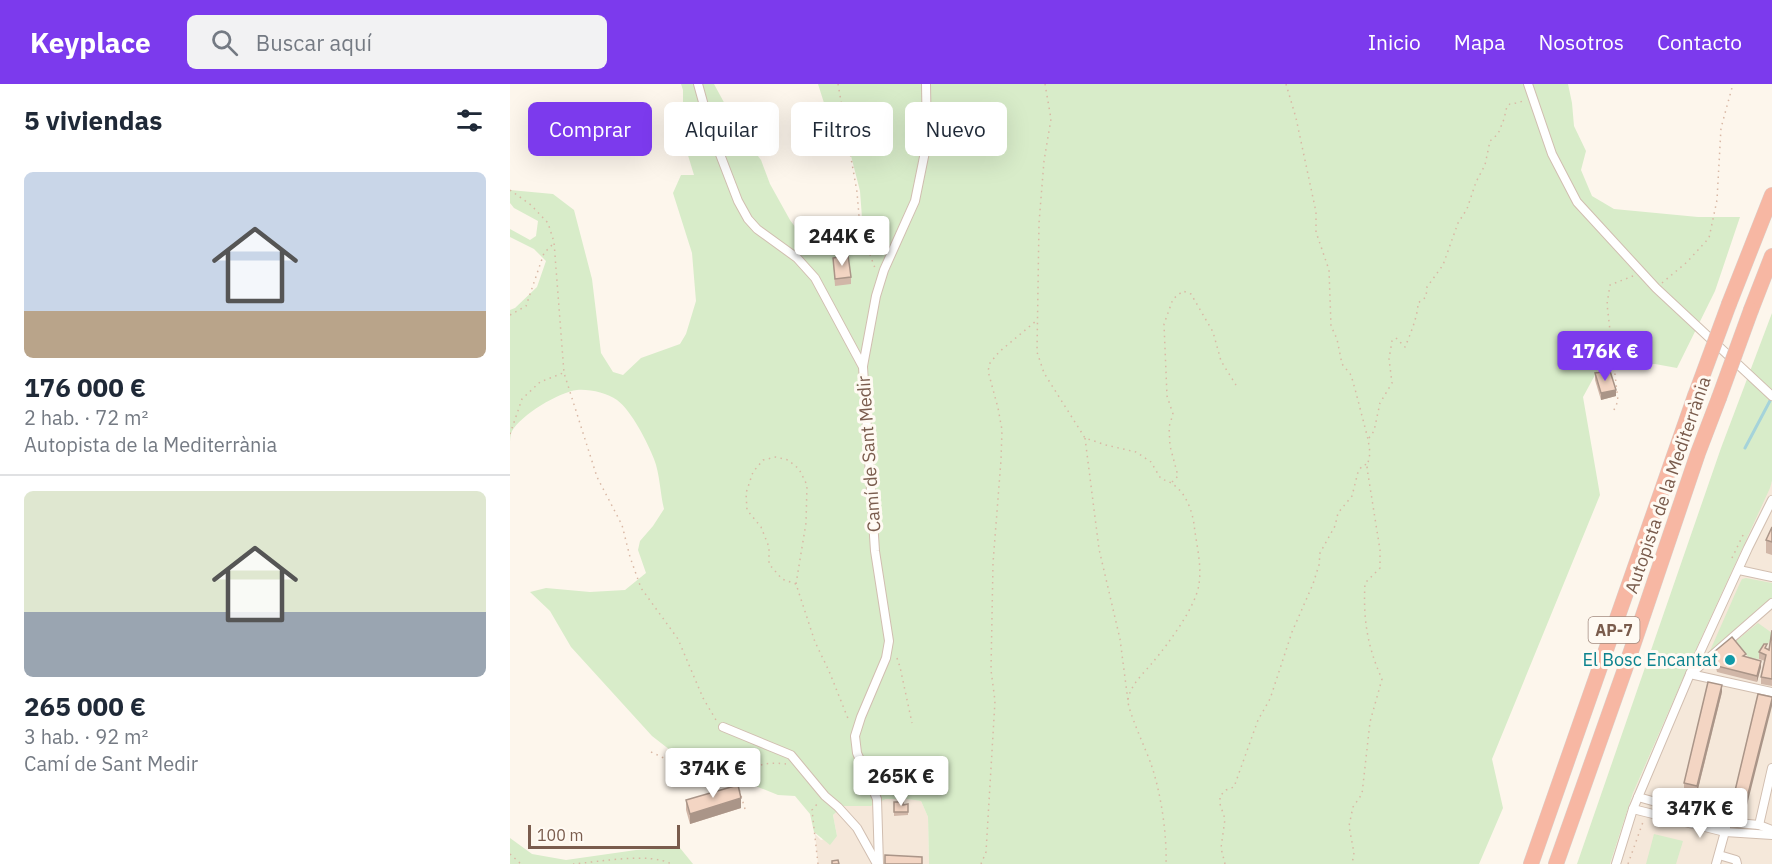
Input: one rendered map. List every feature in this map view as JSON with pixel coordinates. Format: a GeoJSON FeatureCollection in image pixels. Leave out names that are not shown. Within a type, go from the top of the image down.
{"type":"FeatureCollection","features":[{"type":"Feature","properties":{"kind":"highway","name":"Autopista de la Mediterrània"},"geometry":{"type":"LineString","coordinates":[[1531,864],[1695,396],[1772,195]]}},
{"type":"Feature","properties":{"kind":"highway","name":"Autopista de la Mediterrània"},"geometry":{"type":"LineString","coordinates":[[1556,864],[1698,453],[1772,256]]}},
{"type":"Feature","properties":{"kind":"street","name":"Camí de Sant Medir"},"geometry":{"type":"LineString","coordinates":[[698,84],[711,130],[738,201],[748,219],[757,229],[797,258],[815,278],[863,367],[875,551],[889,641],[886,658],[855,736]]}},
{"type":"Feature","properties":{"kind":"street"},"geometry":{"type":"LineString","coordinates":[[863,367],[876,296],[884,270],[915,201],[927,142],[926,84]]}},
{"type":"Feature","properties":{"kind":"street"},"geometry":{"type":"LineString","coordinates":[[1528,84],[1552,154],[1577,202],[1656,288],[1772,396]]}},
{"type":"Feature","properties":{"kind":"street"},"geometry":{"type":"LineString","coordinates":[[1616,864],[1633,809],[1690,674],[1772,500]]}},
{"type":"Feature","properties":{"kind":"street"},"geometry":{"type":"LineString","coordinates":[[1739,570],[1772,577]]}},
{"type":"Feature","properties":{"kind":"street"},"geometry":{"type":"LineString","coordinates":[[1690,674],[1772,603]]}},
{"type":"Feature","properties":{"kind":"street"},"geometry":{"type":"LineString","coordinates":[[1690,674],[1772,692]]}},
{"type":"Feature","properties":{"kind":"street"},"geometry":{"type":"LineString","coordinates":[[723,727],[791,755],[825,796],[857,828],[878,864]]}},
{"type":"Feature","properties":{"kind":"street"},"geometry":{"type":"LineString","coordinates":[[855,736],[858,753],[877,799],[878,864]]}},
{"type":"Feature","properties":{"kind":"street"},"geometry":{"type":"LineString","coordinates":[[1759,825],[1772,768]]}},
{"type":"Feature","properties":{"kind":"street"},"geometry":{"type":"LineString","coordinates":[[1638,797],[1727,822],[1759,825],[1772,830]]}},
{"type":"Feature","properties":{"kind":"street"},"geometry":{"type":"LineString","coordinates":[[1633,809],[1725,832],[1772,835]]}},
{"type":"Feature","properties":{"kind":"street"},"geometry":{"type":"LineString","coordinates":[[1716,864],[1727,822]]}},
{"type":"Feature","properties":{"kind":"street"},"geometry":{"type":"LineString","coordinates":[[1719,855],[1736,860],[1737,864]]}},
{"type":"Feature","properties":{"kind":"path"},"geometry":{"type":"LineString","coordinates":[[838,84],[857,192],[860,228],[880,283]]}},
{"type":"Feature","properties":{"kind":"path"},"geometry":{"type":"LineString","coordinates":[[1045,84],[1051,119],[1044,161],[1039,223],[1037,352],[1044,373],[1084,438],[1099,549],[1120,639],[1128,702],[1152,765],[1159,792],[1166,864]]}},
{"type":"Feature","properties":{"kind":"path"},"geometry":{"type":"LineString","coordinates":[[1286,84],[1296,118],[1316,212],[1316,232],[1329,270],[1331,326],[1337,339],[1342,364],[1351,375],[1368,439],[1370,453],[1366,468],[1380,550],[1380,568],[1365,583],[1365,623],[1372,658],[1382,679],[1370,722],[1362,794],[1353,807],[1349,826],[1354,853],[1352,864]]}},
{"type":"Feature","properties":{"kind":"path"},"geometry":{"type":"LineString","coordinates":[[1656,288],[1687,262],[1708,238],[1717,200],[1721,129],[1733,84]]}},
{"type":"Feature","properties":{"kind":"path"},"geometry":{"type":"LineString","coordinates":[[1368,439],[1374,431],[1380,403],[1392,383],[1389,358],[1392,341],[1396,338],[1405,347],[1409,333],[1414,328],[1418,303],[1426,297],[1427,287],[1443,265],[1457,227],[1485,165],[1490,141],[1498,134],[1507,106],[1532,98]]}},
{"type":"Feature","properties":{"kind":"path"},"geometry":{"type":"LineString","coordinates":[[510,190],[531,205],[548,223],[554,243],[564,373],[597,477],[622,525],[641,588],[678,639],[703,698],[713,717],[723,727]]}},
{"type":"Feature","properties":{"kind":"path"},"geometry":{"type":"LineString","coordinates":[[510,315],[526,306],[544,253],[554,243]]}},
{"type":"Feature","properties":{"kind":"path"},"geometry":{"type":"LineString","coordinates":[[1614,410],[1618,401],[1607,304],[1608,294],[1610,285],[1642,272]]}},
{"type":"Feature","properties":{"kind":"path"},"geometry":{"type":"LineString","coordinates":[[1172,482],[1179,476],[1170,446],[1169,428],[1173,414],[1167,396],[1164,324],[1173,299],[1183,291],[1191,294],[1213,332],[1221,361],[1236,385]]}},
{"type":"Feature","properties":{"kind":"path"},"geometry":{"type":"LineString","coordinates":[[981,864],[986,852],[995,700],[991,670],[993,564],[1002,430],[988,371],[990,363],[999,352],[1036,320]]}},
{"type":"Feature","properties":{"kind":"path"},"geometry":{"type":"LineString","coordinates":[[510,434],[522,399],[540,382],[564,373]]}},
{"type":"Feature","properties":{"kind":"path"},"geometry":{"type":"LineString","coordinates":[[1084,438],[1106,446],[1137,452],[1151,462],[1161,479],[1172,482],[1189,504],[1193,519],[1199,565],[1199,584],[1194,601],[1166,648],[1132,688],[1128,702]]}},
{"type":"Feature","properties":{"kind":"path"},"geometry":{"type":"LineString","coordinates":[[796,584],[782,579],[769,564],[769,547],[761,527],[747,510],[746,493],[753,472],[763,460],[777,457],[788,460],[799,469],[807,485],[806,523],[796,584],[815,642],[855,736]]}},
{"type":"Feature","properties":{"kind":"path"},"geometry":{"type":"LineString","coordinates":[[1225,864],[1221,848],[1225,819],[1220,796],[1226,790],[1234,787],[1258,720],[1270,699],[1292,632],[1313,584],[1320,553],[1335,526],[1338,513],[1352,496],[1358,471],[1362,466],[1368,464]]}},
{"type":"Feature","properties":{"kind":"path"},"geometry":{"type":"LineString","coordinates":[[889,641],[900,667],[912,723]]}},
{"type":"Feature","properties":{"kind":"path"},"geometry":{"type":"LineString","coordinates":[[651,752],[666,759],[688,777],[721,782],[736,779],[761,764],[773,762],[799,765]]}},
{"type":"Feature","properties":{"kind":"path"},"geometry":{"type":"LineString","coordinates":[[736,779],[745,809]]}},
{"type":"Feature","properties":{"kind":"path"},"geometry":{"type":"LineString","coordinates":[[818,864],[812,810],[825,796]]}},
{"type":"Feature","properties":{"kind":"path"},"geometry":{"type":"LineString","coordinates":[[1628,864],[1644,818],[1655,822],[1658,816]]}},
{"type":"Feature","properties":{"kind":"path"},"geometry":{"type":"LineString","coordinates":[[510,854],[521,864]]}},
{"type":"Feature","properties":{"kind":"path"},"geometry":{"type":"LineString","coordinates":[[573,864],[655,858],[671,864]]}},
{"type":"Feature","properties":{"kind":"shaded area"},"geometry":{"type":"Polygon","coordinates":[[[1772,481],[1772,864],[1610,864],[1633,793],[1772,481]]]}},
{"type":"Feature","properties":{"kind":"shaded area"},"geometry":{"type":"Polygon","coordinates":[[[886,799],[921,801],[928,817],[929,864],[818,864],[815,834],[821,840],[837,836],[833,815],[843,806],[871,806],[886,799]]]}},
{"type":"Feature","properties":{"kind":"green space"},"geometry":{"type":"Polygon","coordinates":[[[681,84],[714,84],[724,102],[683,102],[681,84]]]}},
{"type":"Feature","properties":{"kind":"green space"},"geometry":{"type":"Polygon","coordinates":[[[818,84],[1568,84],[1574,126],[1586,151],[1581,170],[1592,196],[1614,209],[1698,217],[1740,217],[1715,291],[1677,368],[1655,364],[1601,364],[1583,397],[1600,495],[1492,759],[1503,808],[1479,864],[929,864],[928,817],[921,801],[886,799],[871,806],[843,806],[833,815],[837,836],[830,845],[814,832],[810,814],[795,796],[778,795],[748,783],[696,769],[652,736],[571,647],[550,611],[530,592],[546,588],[590,592],[625,590],[646,573],[638,550],[640,541],[664,509],[658,471],[648,444],[628,411],[608,395],[577,390],[561,395],[523,418],[511,433],[510,438],[510,310],[537,287],[546,261],[534,249],[510,237],[510,229],[530,240],[536,236],[538,221],[514,208],[510,203],[510,190],[553,194],[574,210],[592,279],[601,353],[613,372],[623,375],[641,358],[680,344],[686,334],[696,301],[692,253],[673,193],[681,175],[694,175],[688,156],[758,156],[790,220],[810,247],[858,245],[863,231],[860,191],[851,156],[893,156],[893,102],[824,102],[818,84]]]}},
{"type":"Feature","properties":{"kind":"green space"},"geometry":{"type":"Polygon","coordinates":[[[1772,313],[1772,481],[1770,488],[1633,793],[1610,864],[1577,864],[1721,448],[1772,313]]]}},
{"type":"Feature","properties":{"kind":"green space"},"geometry":{"type":"Polygon","coordinates":[[[1742,579],[1772,583],[1772,598],[1709,653],[1739,585],[1742,579]]]}},
{"type":"Feature","properties":{"kind":"green space"},"geometry":{"type":"Polygon","coordinates":[[[1758,623],[1772,633],[1772,637],[1759,659],[1749,658],[1736,641],[1758,623]]]}},
{"type":"Feature","properties":{"kind":"green space"},"geometry":{"type":"Polygon","coordinates":[[[1654,834],[1683,841],[1676,864],[1646,864],[1654,834]]]}},
{"type":"Feature","properties":{"kind":"green space"},"geometry":{"type":"Polygon","coordinates":[[[510,838],[532,854],[566,860],[636,850],[680,848],[693,864],[510,864],[510,838]]]}},
{"type":"Feature","properties":{"kind":"building"},"geometry":{"type":"Polygon","coordinates":[[[848,255],[851,277],[835,279],[833,258],[848,255]]]}},
{"type":"Feature","properties":{"kind":"building"},"geometry":{"type":"Polygon","coordinates":[[[1610,371],[1616,390],[1601,393],[1595,373],[1610,371]]]}},
{"type":"Feature","properties":{"kind":"building"},"geometry":{"type":"Polygon","coordinates":[[[1772,527],[1772,542],[1766,540],[1772,527]]]}},
{"type":"Feature","properties":{"kind":"building"},"geometry":{"type":"Polygon","coordinates":[[[1772,630],[1772,679],[1761,677],[1766,655],[1759,652],[1764,644],[1767,644],[1765,648],[1769,650],[1772,630]]]}},
{"type":"Feature","properties":{"kind":"building"},"geometry":{"type":"Polygon","coordinates":[[[1732,637],[1746,654],[1743,656],[1761,661],[1757,676],[1717,666],[1714,652],[1732,637]]]}},
{"type":"Feature","properties":{"kind":"building"},"geometry":{"type":"Polygon","coordinates":[[[1708,682],[1722,685],[1697,786],[1684,783],[1708,682]]]}},
{"type":"Feature","properties":{"kind":"building"},"geometry":{"type":"Polygon","coordinates":[[[1758,694],[1772,697],[1772,699],[1747,798],[1734,795],[1758,694]]]}},
{"type":"Feature","properties":{"kind":"building"},"geometry":{"type":"Polygon","coordinates":[[[738,785],[741,798],[690,814],[686,800],[738,785]]]}},
{"type":"Feature","properties":{"kind":"building"},"geometry":{"type":"Polygon","coordinates":[[[894,802],[908,804],[908,812],[894,812],[894,802]]]}},
{"type":"Feature","properties":{"kind":"building"},"geometry":{"type":"Polygon","coordinates":[[[885,855],[922,857],[922,864],[885,864],[885,855]]]}},
{"type":"Feature","properties":{"kind":"building"},"geometry":{"type":"Polygon","coordinates":[[[838,860],[839,864],[832,864],[832,861],[838,860]]]}},
{"type":"Feature","properties":{"kind":"waterway"},"geometry":{"type":"LineString","coordinates":[[1745,448],[1772,397]]}},
{"type":"Feature","properties":{"kind":"place","name":"El Bosc Encantat"},"geometry":{"type":"Point","coordinates":[1730,660]}}]}
